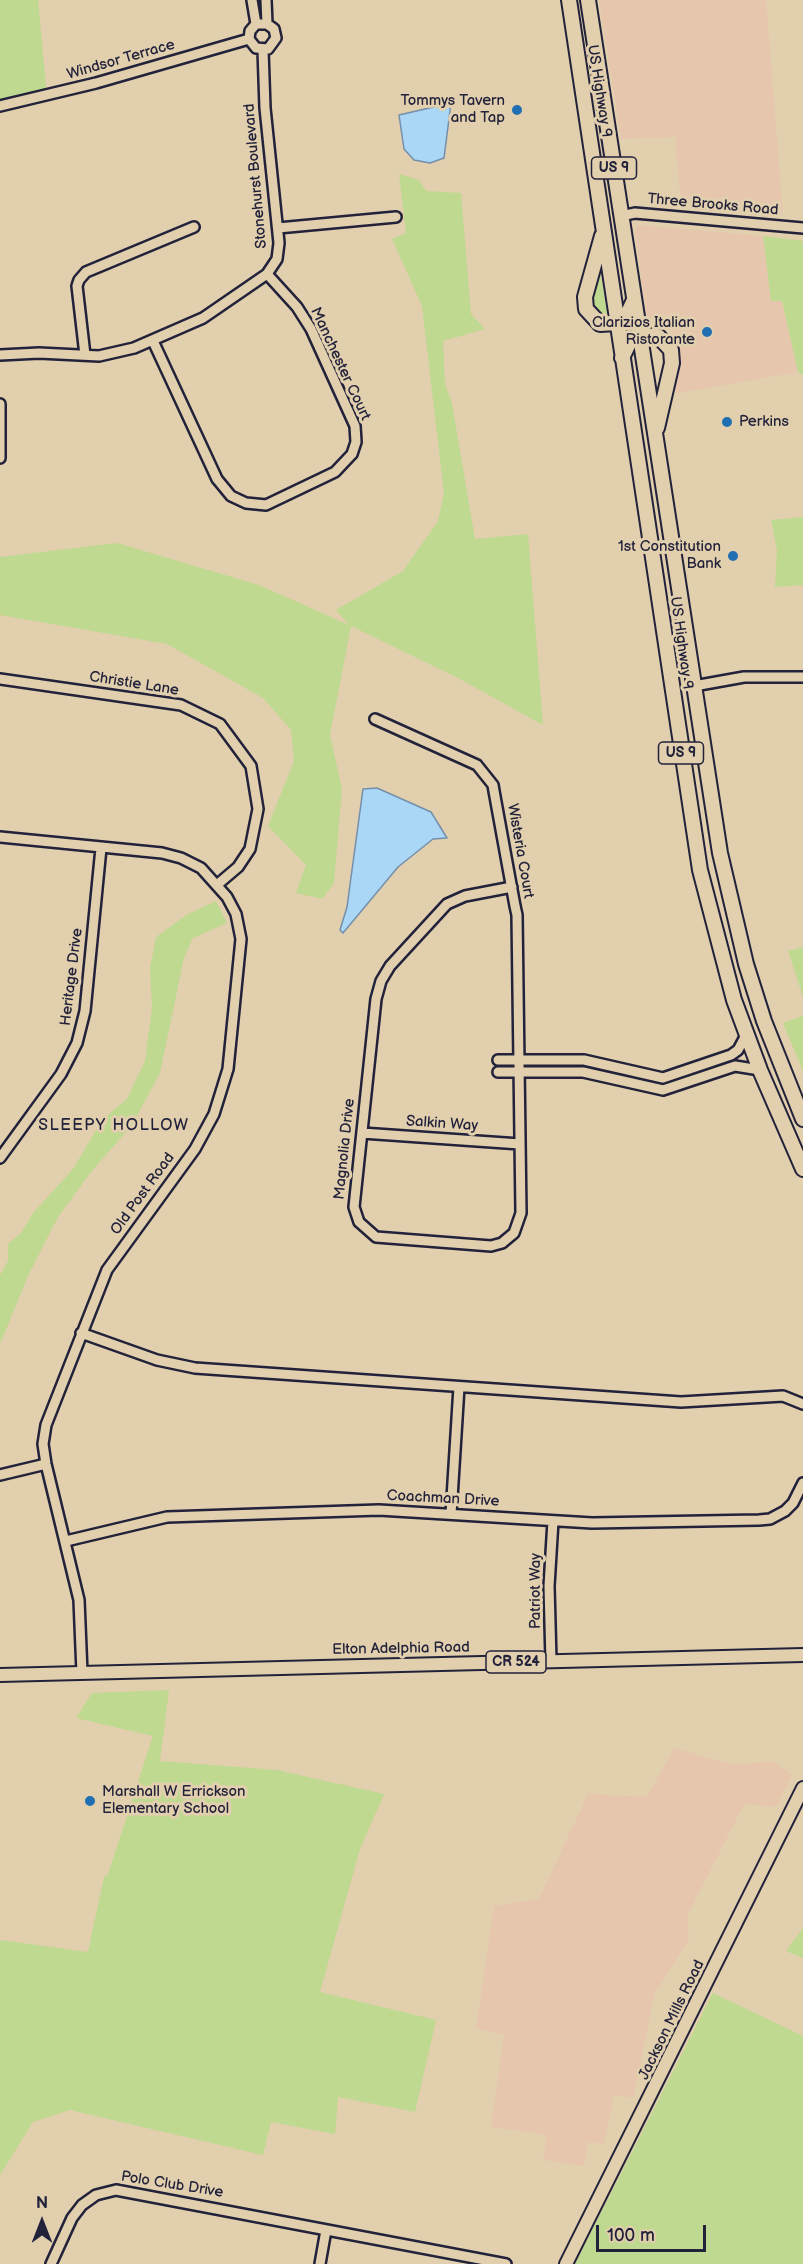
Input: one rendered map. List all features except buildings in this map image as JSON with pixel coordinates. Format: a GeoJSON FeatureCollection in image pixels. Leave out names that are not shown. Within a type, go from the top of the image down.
{"type":"FeatureCollection","features":[{"type":"Feature","properties":{"kind":"highway","name":"US Highway 9"},"geometry":{"type":"LineString","coordinates":[[569,0],[694,835],[712,925],[746,1035],[803,1169]]}},
{"type":"Feature","properties":{"kind":"highway","name":"US Highway 9"},"geometry":{"type":"LineString","coordinates":[[588,0],[713,815],[732,908],[764,1021],[803,1119]]}},
{"type":"Feature","properties":{"kind":"highway"},"geometry":{"type":"LineString","coordinates":[[603,229],[584,303],[594,321],[605,325],[617,323],[626,317],[634,300]]}},
{"type":"Feature","properties":{"kind":"highway"},"geometry":{"type":"LineString","coordinates":[[622,358],[630,341],[639,335],[658,336],[668,344],[672,355],[655,438]]}},
{"type":"Feature","properties":{"kind":"main road","name":"Elton Adelphia Road"},"geometry":{"type":"LineString","coordinates":[[0,1675],[803,1655]]}},
{"type":"Feature","properties":{"kind":"main road","name":"Jackson Mills Road"},"geometry":{"type":"LineString","coordinates":[[566,2264],[801,1795]]}},
{"type":"Feature","properties":{"kind":"street"},"geometry":{"type":"LineString","coordinates":[[252,0],[256,24]]}},
{"type":"Feature","properties":{"kind":"street","name":"Stonehurst Boulevard"},"geometry":{"type":"LineString","coordinates":[[0,355],[39,352],[115,354],[153,341],[225,305],[267,274],[279,250],[265,111],[263,50],[272,46],[276,38],[274,29],[267,24],[266,0]]}},
{"type":"Feature","properties":{"kind":"street"},"geometry":{"type":"LineString","coordinates":[[263,50],[256,48],[249,39],[250,31],[256,24],[267,24]]}},
{"type":"Feature","properties":{"kind":"street","name":"Windsor Terrace"},"geometry":{"type":"LineString","coordinates":[[0,106],[77,88],[249,39]]}},
{"type":"Feature","properties":{"kind":"street","name":"Three Brooks Road"},"geometry":{"type":"LineString","coordinates":[[621,216],[635,213],[803,228]]}},
{"type":"Feature","properties":{"kind":"street"},"geometry":{"type":"LineString","coordinates":[[278,228],[396,217]]}},
{"type":"Feature","properties":{"kind":"street"},"geometry":{"type":"LineString","coordinates":[[85,355],[77,286],[79,280],[86,273],[194,227]]}},
{"type":"Feature","properties":{"kind":"street","name":"Manchester Court"},"geometry":{"type":"LineString","coordinates":[[153,341],[217,479],[231,496],[246,503],[266,505],[335,472],[352,454],[356,442],[355,426],[307,322],[267,274]]}},
{"type":"Feature","properties":{"kind":"street"},"geometry":{"type":"LineString","coordinates":[[0,404],[0,458]]}},
{"type":"Feature","properties":{"kind":"street"},"geometry":{"type":"LineString","coordinates":[[694,686],[744,677],[803,677]]}},
{"type":"Feature","properties":{"kind":"street","name":"Christie Lane"},"geometry":{"type":"LineString","coordinates":[[0,679],[181,705],[220,724],[251,766],[258,809],[250,849],[238,867],[218,884]]}},
{"type":"Feature","properties":{"kind":"street","name":"Wisteria Court"},"geometry":{"type":"LineString","coordinates":[[375,719],[472,763],[487,774],[494,791],[517,924],[519,1060]]}},
{"type":"Feature","properties":{"kind":"street","name":"Old Post Road"},"geometry":{"type":"LineString","coordinates":[[0,837],[171,855],[201,868],[218,884],[234,909],[240,939],[230,1053],[220,1099],[195,1149],[107,1270],[46,1425],[43,1444],[46,1464],[79,1600],[82,1673]]}},
{"type":"Feature","properties":{"kind":"street","name":"Heritage Drive"},"geometry":{"type":"LineString","coordinates":[[0,1158],[62,1074],[77,1043],[85,1011],[101,848]]}},
{"type":"Feature","properties":{"kind":"street","name":"Magnolia Drive"},"geometry":{"type":"LineString","coordinates":[[512,887],[465,896],[447,904],[383,976],[376,999],[354,1201],[359,1222],[371,1234],[381,1238],[491,1246],[502,1243],[514,1233],[521,1213],[519,1060]]}},
{"type":"Feature","properties":{"kind":"street"},"geometry":{"type":"LineString","coordinates":[[498,1060],[584,1060],[663,1078],[731,1055],[738,1050],[746,1035]]}},
{"type":"Feature","properties":{"kind":"street"},"geometry":{"type":"LineString","coordinates":[[498,1072],[583,1072],[663,1090],[735,1066],[760,1070]]}},
{"type":"Feature","properties":{"kind":"street","name":"Salkin Way"},"geometry":{"type":"LineString","coordinates":[[362,1133],[520,1144]]}},
{"type":"Feature","properties":{"kind":"street"},"geometry":{"type":"LineString","coordinates":[[81,1332],[157,1360],[195,1368],[681,1402],[783,1396],[803,1404]]}},
{"type":"Feature","properties":{"kind":"street"},"geometry":{"type":"LineString","coordinates":[[451,1514],[459,1387]]}},
{"type":"Feature","properties":{"kind":"street"},"geometry":{"type":"LineString","coordinates":[[0,1475],[46,1464]]}},
{"type":"Feature","properties":{"kind":"street","name":"Coachman Drive"},"geometry":{"type":"LineString","coordinates":[[66,1542],[151,1520],[176,1517],[379,1510],[616,1524],[770,1519],[790,1507],[803,1483]]}},
{"type":"Feature","properties":{"kind":"street","name":"Patriot Way"},"geometry":{"type":"LineString","coordinates":[[551,1661],[549,1586],[553,1521]]}},
{"type":"Feature","properties":{"kind":"street","name":"Polo Club Drive"},"geometry":{"type":"LineString","coordinates":[[51,2264],[72,2218],[82,2205],[96,2194],[111,2190],[154,2196],[326,2230],[465,2260],[506,2264]]}},
{"type":"Feature","properties":{"kind":"street"},"geometry":{"type":"LineString","coordinates":[[320,2264],[326,2230]]}},
{"type":"Feature","properties":{"kind":"shaded area"},"geometry":{"type":"Polygon","coordinates":[[[599,0],[766,0],[783,215],[681,205],[675,137],[621,139],[599,0]]]}},
{"type":"Feature","properties":{"kind":"shaded area"},"geometry":{"type":"Polygon","coordinates":[[[638,225],[763,236],[771,300],[782,301],[798,372],[674,394],[679,360],[677,343],[671,330],[647,322],[635,231],[638,225]]]}},
{"type":"Feature","properties":{"kind":"shaded area"},"geometry":{"type":"Polygon","coordinates":[[[674,1748],[732,1764],[773,1762],[792,1775],[776,1807],[744,1804],[687,1916],[689,1939],[654,1995],[633,2098],[614,2095],[604,2144],[588,2142],[584,2166],[543,2160],[547,2135],[491,2127],[504,2035],[476,2029],[494,1906],[539,1899],[588,1794],[647,1797],[674,1748]]]}},
{"type":"Feature","properties":{"kind":"green space"},"geometry":{"type":"Polygon","coordinates":[[[0,0],[38,0],[47,97],[0,109],[0,0]]]}},
{"type":"Feature","properties":{"kind":"green space"},"geometry":{"type":"Polygon","coordinates":[[[399,174],[419,180],[426,191],[461,193],[471,314],[485,329],[443,341],[445,384],[452,403],[475,539],[528,534],[543,725],[458,678],[351,626],[330,735],[342,789],[334,883],[322,899],[296,893],[306,865],[268,826],[294,761],[291,730],[263,698],[167,644],[0,615],[0,557],[117,543],[259,585],[349,625],[336,610],[403,571],[438,521],[444,493],[422,306],[392,239],[406,233],[399,174]]]}},
{"type":"Feature","properties":{"kind":"green space"},"geometry":{"type":"Polygon","coordinates":[[[763,236],[803,241],[803,375],[798,372],[782,301],[771,301],[763,236]]]}},
{"type":"Feature","properties":{"kind":"green space"},"geometry":{"type":"Polygon","coordinates":[[[599,267],[608,318],[601,319],[588,301],[599,267]]]}},
{"type":"Feature","properties":{"kind":"green space"},"geometry":{"type":"Polygon","coordinates":[[[803,517],[803,585],[775,587],[777,550],[771,520],[803,517]]]}},
{"type":"Feature","properties":{"kind":"green space"},"geometry":{"type":"Polygon","coordinates":[[[216,901],[227,923],[193,938],[184,958],[160,1073],[132,1125],[91,1172],[58,1217],[28,1276],[0,1344],[0,1275],[8,1261],[8,1244],[21,1233],[33,1213],[73,1169],[102,1120],[127,1099],[145,1061],[152,1008],[150,968],[156,937],[188,914],[216,901]]]}},
{"type":"Feature","properties":{"kind":"green space"},"geometry":{"type":"Polygon","coordinates":[[[803,947],[803,997],[788,951],[803,947]]]}},
{"type":"Feature","properties":{"kind":"green space"},"geometry":{"type":"Polygon","coordinates":[[[803,1016],[803,1071],[783,1023],[803,1016]]]}},
{"type":"Feature","properties":{"kind":"green space"},"geometry":{"type":"Polygon","coordinates":[[[169,1690],[160,1761],[277,1770],[384,1794],[360,1849],[320,1992],[436,2020],[415,2112],[338,2097],[335,2134],[271,2122],[263,2155],[70,2110],[33,2122],[0,2175],[0,1940],[88,1952],[104,1877],[108,1874],[153,1736],[76,1718],[92,1693],[169,1690]]]}},
{"type":"Feature","properties":{"kind":"green space"},"geometry":{"type":"Polygon","coordinates":[[[803,1928],[803,1958],[786,1951],[803,1928]]]}},
{"type":"Feature","properties":{"kind":"green space"},"geometry":{"type":"Polygon","coordinates":[[[713,1993],[803,2036],[803,2264],[575,2264],[713,1993]]]}},
{"type":"Feature","properties":{"kind":"water"},"geometry":{"type":"Polygon","coordinates":[[[451,103],[444,158],[430,163],[414,160],[404,149],[399,115],[451,103]]]}},
{"type":"Feature","properties":{"kind":"water"},"geometry":{"type":"Polygon","coordinates":[[[377,788],[431,812],[447,838],[433,839],[398,867],[343,933],[340,930],[347,907],[363,789],[377,788]]]}},
{"type":"Feature","properties":{"kind":"place","name":"Tommys Tavern and Tap"},"geometry":{"type":"Point","coordinates":[517,110]}},
{"type":"Feature","properties":{"kind":"place","name":"Clarizios Italian Ristorante"},"geometry":{"type":"Point","coordinates":[707,332]}},
{"type":"Feature","properties":{"kind":"place","name":"Perkins"},"geometry":{"type":"Point","coordinates":[727,422]}},
{"type":"Feature","properties":{"kind":"place","name":"1st Constitution Bank"},"geometry":{"type":"Point","coordinates":[733,556]}},
{"type":"Feature","properties":{"kind":"place","name":"Marshall W Errickson Elementary School"},"geometry":{"type":"Point","coordinates":[90,1801]}},
{"type":"Feature","properties":{"kind":"district","name":"SLEEPY HOLLOW"},"geometry":{"type":"Point","coordinates":[114,1126]}}]}
